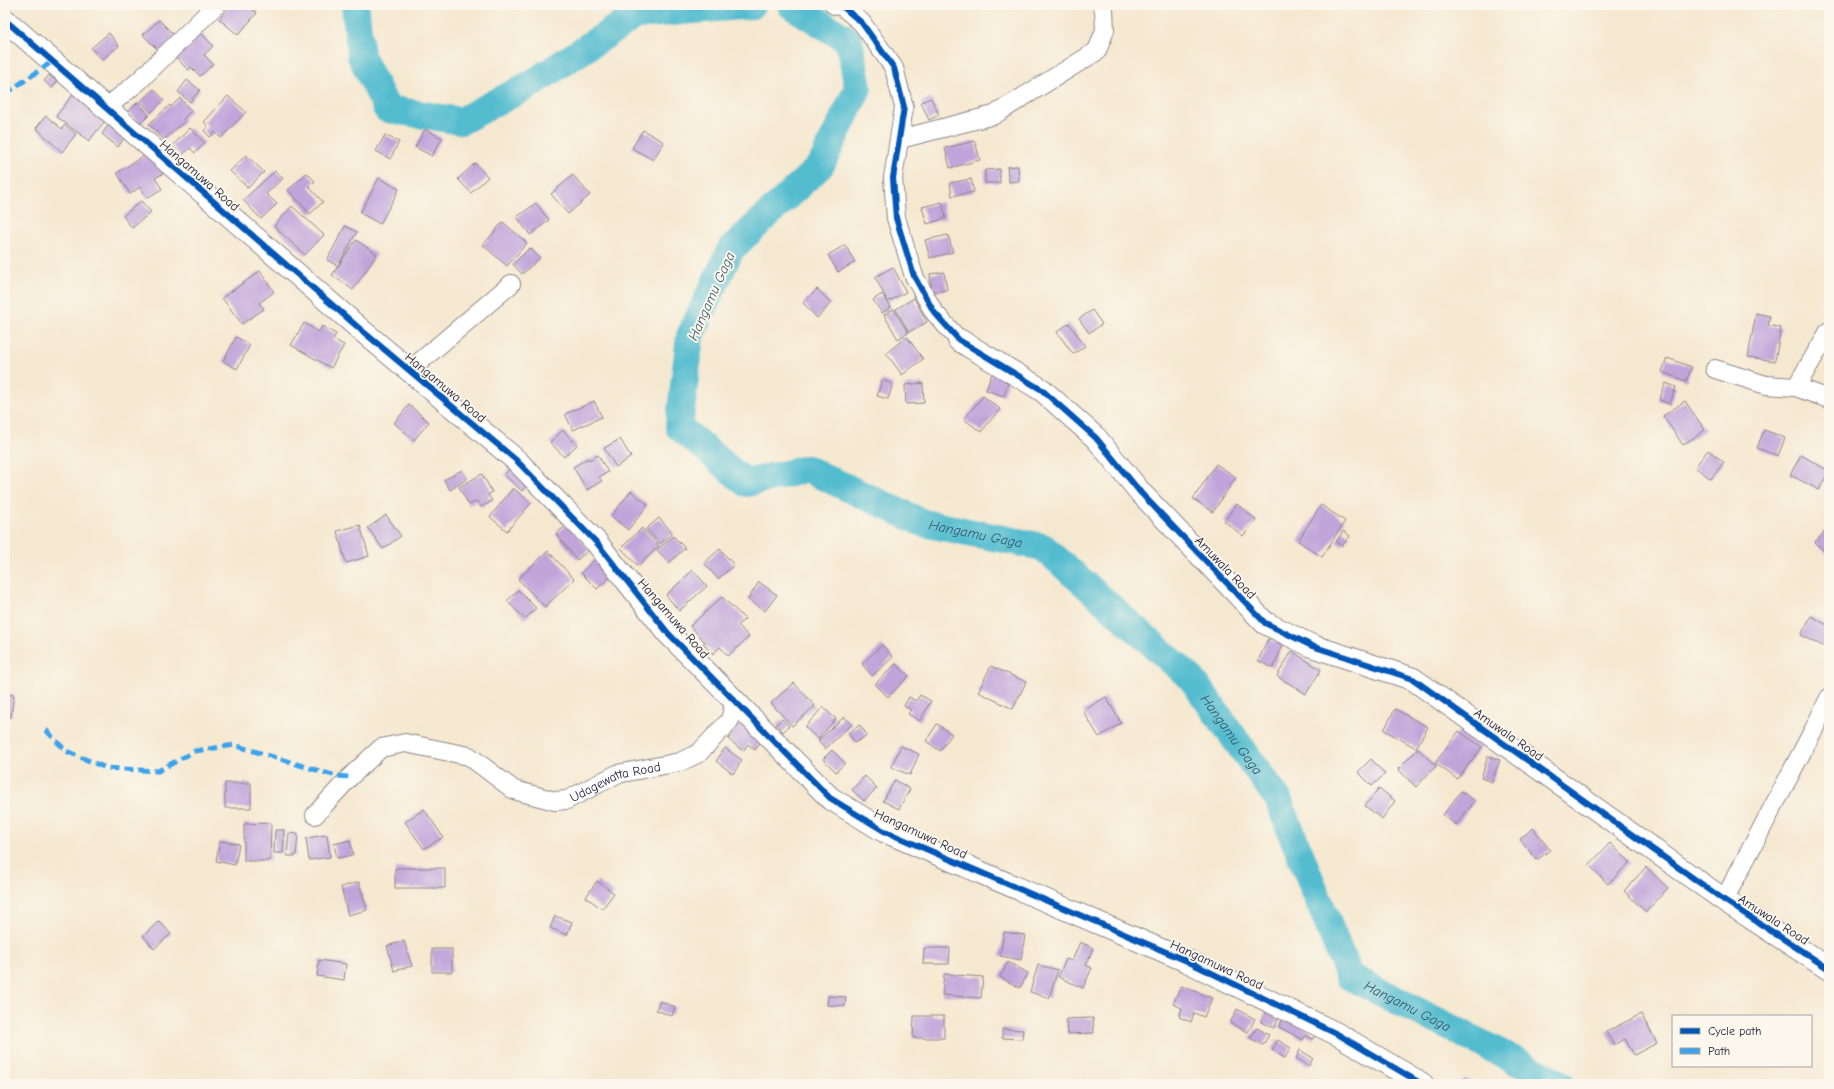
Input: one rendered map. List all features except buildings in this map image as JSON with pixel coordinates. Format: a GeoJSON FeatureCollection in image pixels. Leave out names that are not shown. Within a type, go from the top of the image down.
{"type":"FeatureCollection","features":[{"type":"Feature","properties":{"kind":"street"},"geometry":{"type":"LineString","coordinates":[[106,108],[139,81],[216,5]]}},
{"type":"Feature","properties":{"kind":"street","name":"Amuwala Road"},"geometry":{"type":"LineString","coordinates":[[834,5],[843,7],[862,23],[894,68],[904,108],[893,178],[896,218],[914,276],[934,312],[959,340],[1042,390],[1096,438],[1141,493],[1265,623],[1312,646],[1413,679],[1724,900],[1829,969]]}},
{"type":"Feature","properties":{"kind":"street"},"geometry":{"type":"LineString","coordinates":[[900,139],[994,115],[1097,51],[1105,30],[1104,10],[1102,5]]}},
{"type":"Feature","properties":{"kind":"street","name":"Hangamuwa Road"},"geometry":{"type":"LineString","coordinates":[[5,20],[516,460],[597,543],[668,633],[830,798],[884,831],[1187,961],[1339,1035],[1422,1084]]}},
{"type":"Feature","properties":{"kind":"street"},"geometry":{"type":"LineString","coordinates":[[410,370],[511,284]]}},
{"type":"Feature","properties":{"kind":"street"},"geometry":{"type":"LineString","coordinates":[[1796,387],[1829,331]]}},
{"type":"Feature","properties":{"kind":"street"},"geometry":{"type":"LineString","coordinates":[[1715,369],[1766,385],[1796,387],[1829,399]]}},
{"type":"Feature","properties":{"kind":"street"},"geometry":{"type":"LineString","coordinates":[[1724,900],[1829,698]]}},
{"type":"Feature","properties":{"kind":"street","name":"Udagewatta Road"},"geometry":{"type":"LineString","coordinates":[[315,815],[350,777],[381,748],[405,743],[469,756],[514,790],[555,801],[567,800],[617,774],[680,762],[699,753],[730,720],[735,701]]}},
{"type":"Feature","properties":{"kind":"waterway","name":"Hangamu Gaga"},"geometry":{"type":"LineString","coordinates":[[355,5],[361,56],[387,109],[461,121],[531,84],[636,15],[752,5]]}},
{"type":"Feature","properties":{"kind":"waterway","name":"Hangamu Gaga"},"geometry":{"type":"LineString","coordinates":[[791,5],[849,41],[858,88],[821,165],[731,249],[690,336],[679,427],[746,483],[807,469],[923,523],[1043,547],[1192,679],[1278,799],[1349,976],[1561,1084]]}},
{"type":"Feature","properties":{"kind":"marked path"},"geometry":{"type":"LineString","coordinates":[[5,94],[53,61]]}},
{"type":"Feature","properties":{"kind":"marked path"},"geometry":{"type":"LineString","coordinates":[[46,730],[66,751],[106,768],[158,771],[195,751],[234,745],[336,776],[350,777]]}},
{"type":"Feature","properties":{"kind":"cycle path"},"geometry":{"type":"LineString","coordinates":[[834,5],[843,7],[862,23],[894,68],[904,107],[893,178],[896,218],[914,276],[934,312],[959,340],[1042,390],[1096,438],[1141,493],[1265,623],[1312,646],[1413,679],[1724,900],[1829,969]]}},
{"type":"Feature","properties":{"kind":"cycle path"},"geometry":{"type":"LineString","coordinates":[[5,20],[360,329],[516,460],[597,543],[668,633],[830,798],[884,831],[1187,961],[1339,1035],[1422,1084]]}}]}
